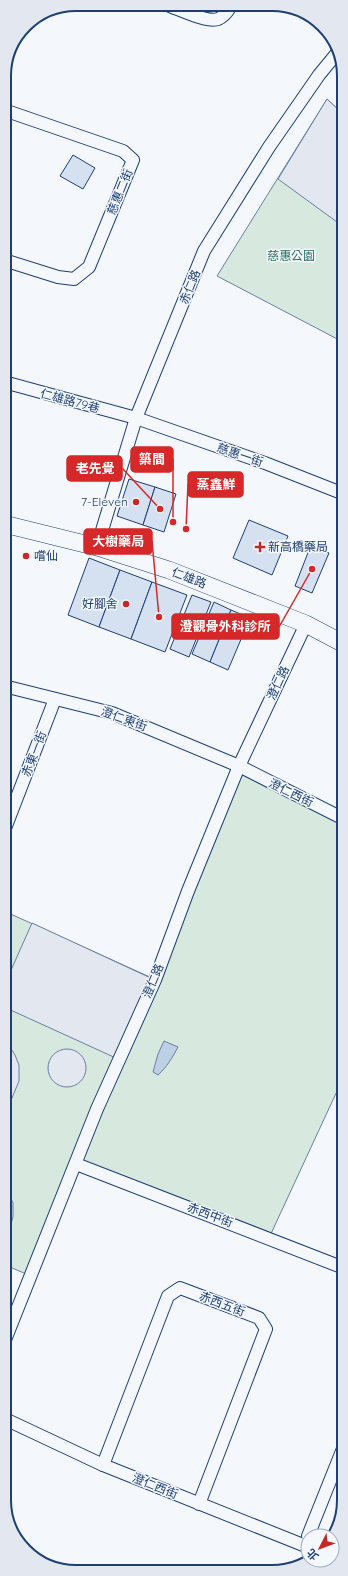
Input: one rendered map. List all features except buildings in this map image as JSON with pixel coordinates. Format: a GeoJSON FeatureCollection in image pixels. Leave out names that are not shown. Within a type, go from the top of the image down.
{"type":"FeatureCollection","features":[{"type":"Feature","properties":{"kind":"street"},"geometry":{"type":"LineString","coordinates":[[184,11],[206,19],[218,19],[228,11]]}},
{"type":"Feature","properties":{"kind":"street","name":"赤仁路"},"geometry":{"type":"LineString","coordinates":[[96,547],[136,418],[204,251],[269,147],[319,75],[334,57]]}},
{"type":"Feature","properties":{"kind":"street","name":"慈惠二街"},"geometry":{"type":"LineString","coordinates":[[11,112],[123,151],[133,160],[89,267],[74,279],[58,277],[11,262]]}},
{"type":"Feature","properties":{"kind":"street","name":"仁雄路79巷"},"geometry":{"type":"LineString","coordinates":[[11,384],[136,418]]}},
{"type":"Feature","properties":{"kind":"street","name":"慈惠一街"},"geometry":{"type":"LineString","coordinates":[[136,418],[265,463],[337,491]]}},
{"type":"Feature","properties":{"kind":"street","name":"仁雄路"},"geometry":{"type":"LineString","coordinates":[[11,526],[96,547],[169,570],[306,624],[337,640]]}},
{"type":"Feature","properties":{"kind":"street","name":"澄仁路"},"geometry":{"type":"LineString","coordinates":[[11,1323],[97,1109],[155,980],[188,891],[239,766],[306,624]]}},
{"type":"Feature","properties":{"kind":"street","name":"澄仁東街"},"geometry":{"type":"LineString","coordinates":[[11,688],[112,713],[239,766]]}},
{"type":"Feature","properties":{"kind":"street","name":"赤東一街"},"geometry":{"type":"LineString","coordinates":[[11,813],[55,699]]}},
{"type":"Feature","properties":{"kind":"street","name":"澄仁西街"},"geometry":{"type":"LineString","coordinates":[[239,766],[337,815]]}},
{"type":"Feature","properties":{"kind":"street","name":"赤西中街"},"geometry":{"type":"LineString","coordinates":[[76,1164],[337,1265]]}},
{"type":"Feature","properties":{"kind":"street","name":"赤西五街"},"geometry":{"type":"LineString","coordinates":[[103,1466],[168,1296],[180,1288],[259,1318],[266,1329],[199,1504]]}},
{"type":"Feature","properties":{"kind":"street","name":"澄仁西街"},"geometry":{"type":"LineString","coordinates":[[11,1422],[103,1466],[199,1504],[300,1539]]}},
{"type":"Feature","properties":{"kind":"street"},"geometry":{"type":"LineString","coordinates":[[312,1528],[337,1464]]}},
{"type":"Feature","properties":{"kind":"green space","name":"慈惠公園"},"geometry":{"type":"Polygon","coordinates":[[[327,99],[337,108],[337,339],[217,276],[327,99]]]}},
{"type":"Feature","properties":{"kind":"green space"},"geometry":{"type":"Polygon","coordinates":[[[239,766],[337,815],[337,1091],[269,1238],[76,1164],[31,1276],[11,1268],[11,914],[152,978],[239,766]]]}},
{"type":"Feature","properties":{"kind":"shaded area"},"geometry":{"type":"Polygon","coordinates":[[[327,99],[337,108],[337,222],[278,179],[327,99]]]}},
{"type":"Feature","properties":{"kind":"shaded area"},"geometry":{"type":"Polygon","coordinates":[[[32,923],[155,980],[118,1059],[11,1010],[11,970],[32,923]]]}},
{"type":"Feature","properties":{"kind":"shaded area"},"geometry":{"type":"Polygon","coordinates":[[[11,1049],[19,1065],[19,1081],[12,1098],[11,1049]]]}},
{"type":"Feature","properties":{"kind":"shaded area"},"geometry":{"type":"Polygon","coordinates":[[[63,1049],[71,1049],[78,1052],[83,1057],[86,1068],[83,1079],[78,1084],[71,1087],[63,1087],[56,1084],[51,1079],[48,1072],[48,1064],[51,1057],[56,1052],[63,1049]]]}},
{"type":"Feature","properties":{"kind":"shaded area"},"geometry":{"type":"Polygon","coordinates":[[[11,1199],[13,1203],[11,1225],[11,1199]]]}},
{"type":"Feature","properties":{"kind":"water"},"geometry":{"type":"Polygon","coordinates":[[[164,1041],[178,1047],[167,1066],[158,1075],[153,1072],[158,1054],[164,1041]]]}},
{"type":"Feature","properties":{"kind":"place","name":"7-Eleven"},"geometry":{"type":"Point","coordinates":[136,502]}},
{"type":"Feature","properties":{"kind":"place","name":"老先覺"},"geometry":{"type":"Point","coordinates":[160,509]}},
{"type":"Feature","properties":{"kind":"place","name":"築間"},"geometry":{"type":"Point","coordinates":[173,522]}},
{"type":"Feature","properties":{"kind":"place","name":"蒸鑫鮮"},"geometry":{"type":"Point","coordinates":[186,529]}},
{"type":"Feature","properties":{"kind":"place","name":"新高橋藥局"},"geometry":{"type":"Point","coordinates":[260,547]}},
{"type":"Feature","properties":{"kind":"place","name":"嚐仙"},"geometry":{"type":"Point","coordinates":[26,556]}},
{"type":"Feature","properties":{"kind":"place","name":"澄觀骨外科診所"},"geometry":{"type":"Point","coordinates":[312,569]}},
{"type":"Feature","properties":{"kind":"place","name":"好腳舍"},"geometry":{"type":"Point","coordinates":[126,604]}},
{"type":"Feature","properties":{"kind":"place","name":"大樹藥局"},"geometry":{"type":"Point","coordinates":[159,617]}}]}
